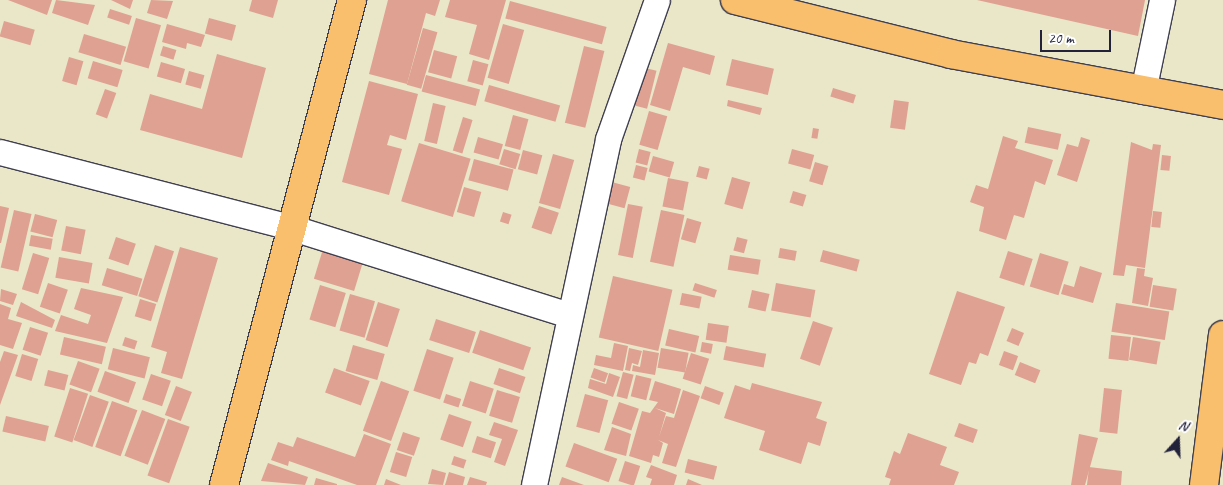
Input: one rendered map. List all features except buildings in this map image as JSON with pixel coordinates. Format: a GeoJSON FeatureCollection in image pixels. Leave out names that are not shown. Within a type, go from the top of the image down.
{"type":"FeatureCollection","features":[{"type":"Feature","properties":{"kind":"main road"},"geometry":{"type":"LineString","coordinates":[[224,485],[352,0]]}},
{"type":"Feature","properties":{"kind":"main road"},"geometry":{"type":"LineString","coordinates":[[735,0],[951,54],[1223,105]]}},
{"type":"Feature","properties":{"kind":"main road"},"geometry":{"type":"LineString","coordinates":[[1204,485],[1223,335]]}},
{"type":"Feature","properties":{"kind":"street"},"geometry":{"type":"LineString","coordinates":[[534,485],[608,139],[657,0]]}},
{"type":"Feature","properties":{"kind":"street"},"geometry":{"type":"LineString","coordinates":[[1143,91],[1162,0]]}},
{"type":"Feature","properties":{"kind":"street"},"geometry":{"type":"LineString","coordinates":[[0,152],[293,228],[569,315]]}}]}
